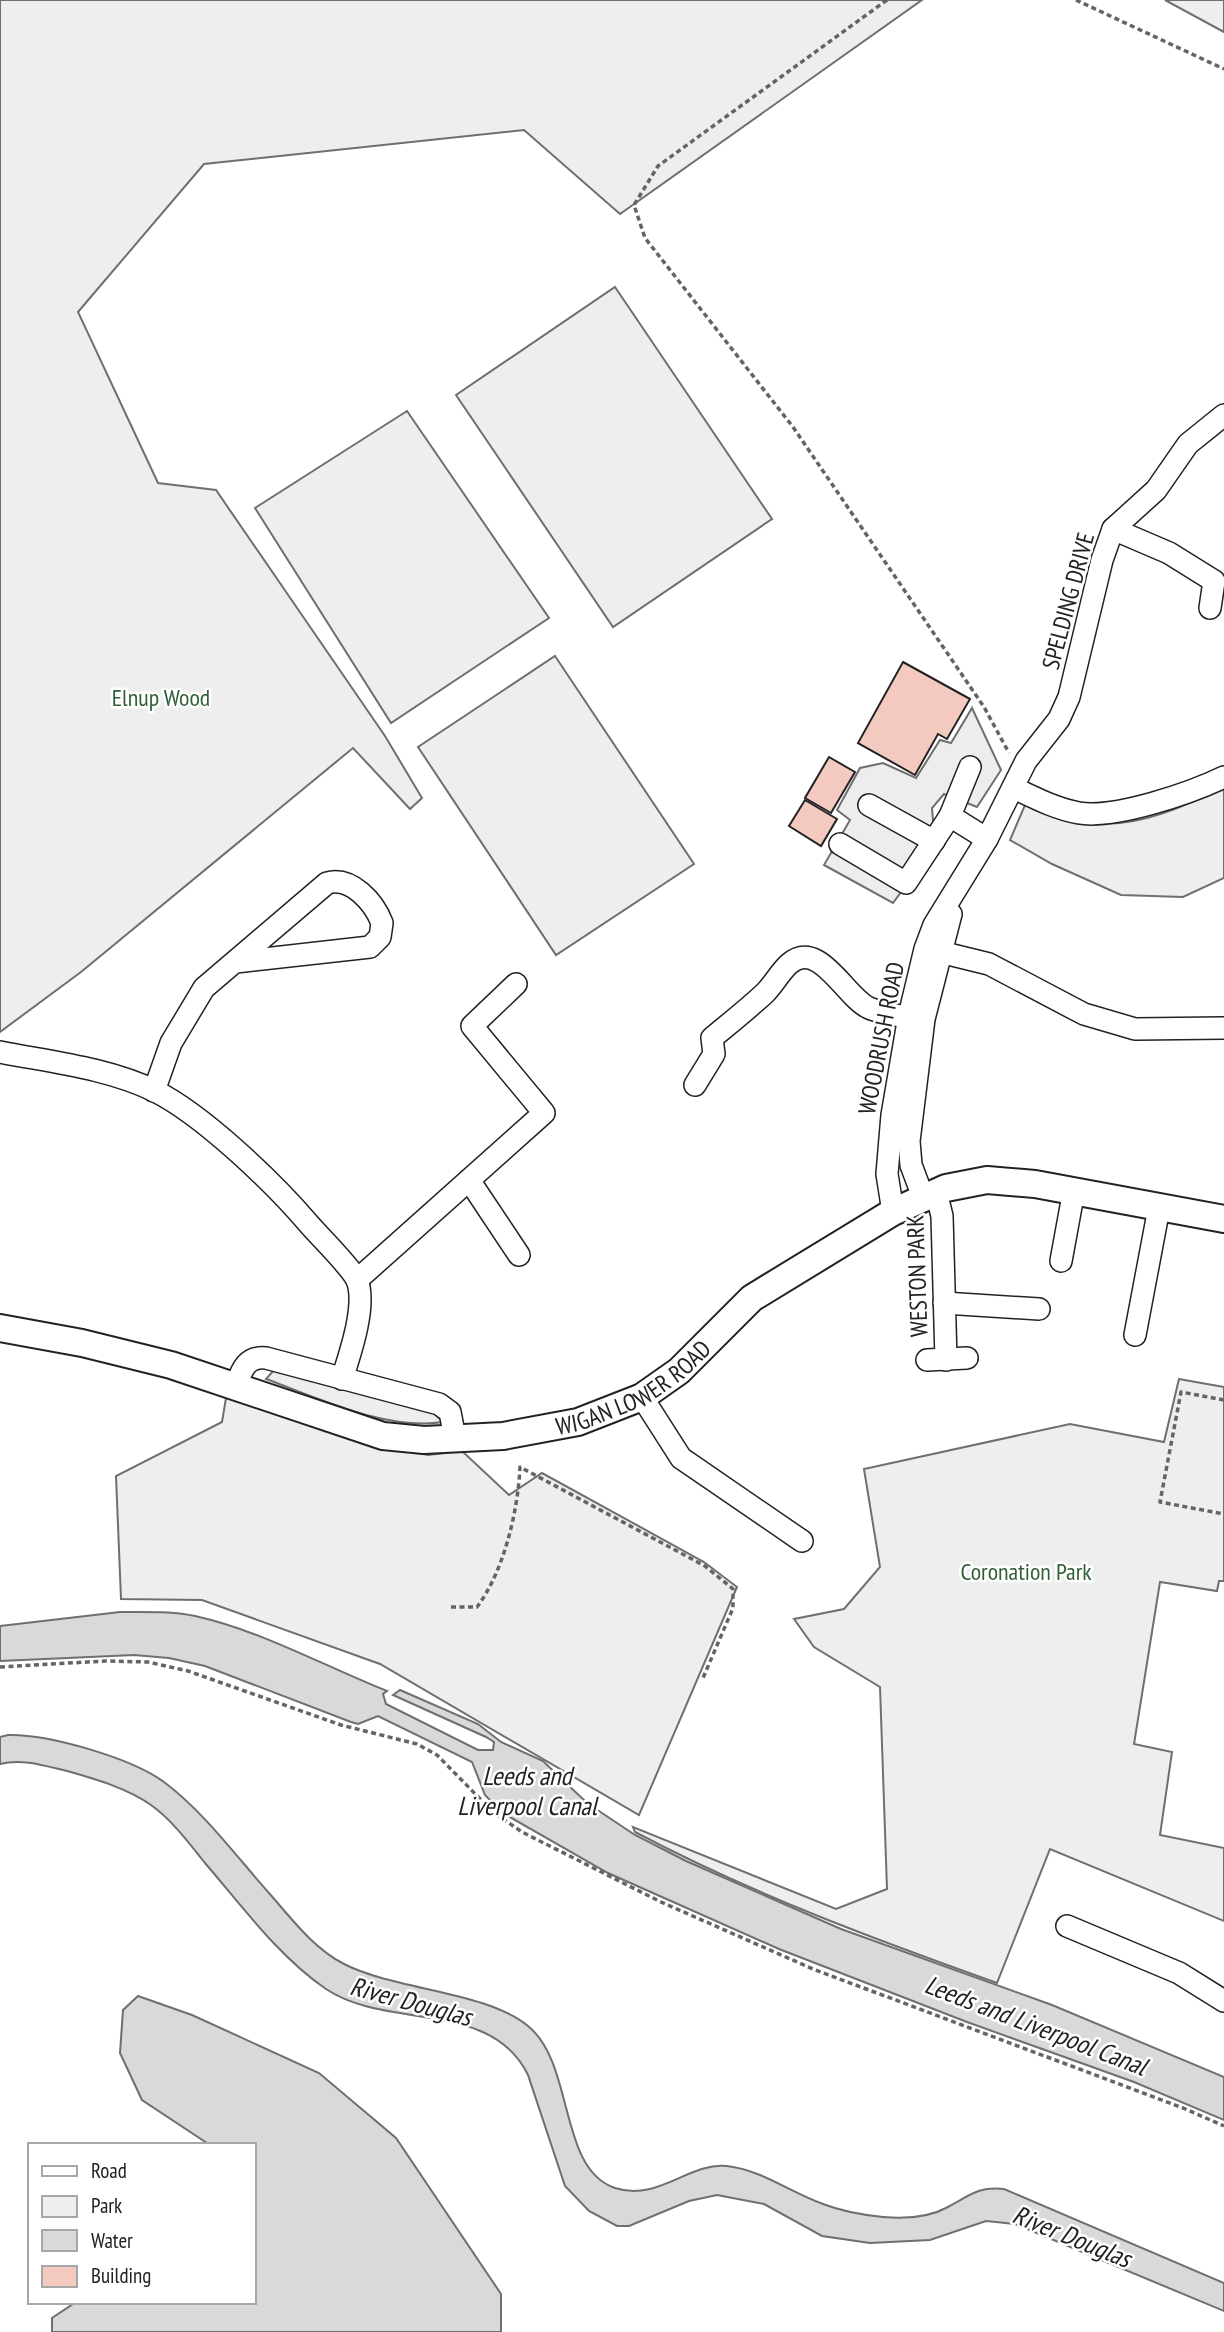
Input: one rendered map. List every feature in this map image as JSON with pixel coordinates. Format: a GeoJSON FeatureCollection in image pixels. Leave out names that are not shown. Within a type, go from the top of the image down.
{"type":"FeatureCollection","features":[{"type":"Feature","properties":{"kind":"main road","name":"WIGAN LOWER ROAD"},"geometry":{"type":"LineString","coordinates":[[0,1328],[110,1349],[236,1385],[383,1436],[424,1440],[503,1436],[578,1422],[642,1397],[679,1371],[752,1298],[893,1212],[930,1194],[987,1180],[1074,1190],[1224,1219]]}},
{"type":"Feature","properties":{"kind":"street","name":"SPELDING DRIVE"},"geometry":{"type":"LineString","coordinates":[[1014,788],[1026,761],[1059,719],[1069,697],[1102,560],[1113,529],[1156,490],[1188,444],[1224,415]]}},
{"type":"Feature","properties":{"kind":"street"},"geometry":{"type":"LineString","coordinates":[[1113,529],[1219,578],[1210,608]]}},
{"type":"Feature","properties":{"kind":"street"},"geometry":{"type":"LineString","coordinates":[[840,844],[906,883],[950,816],[970,767]]}},
{"type":"Feature","properties":{"kind":"street"},"geometry":{"type":"LineString","coordinates":[[1014,788],[1050,805],[1080,813],[1105,814],[1198,790],[1224,777]]}},
{"type":"Feature","properties":{"kind":"street","name":"WOODRUSH ROAD"},"geometry":{"type":"LineString","coordinates":[[893,1212],[887,1174],[892,1115],[932,950],[934,925],[962,883],[1014,788]]}},
{"type":"Feature","properties":{"kind":"street"},"geometry":{"type":"LineString","coordinates":[[869,805],[934,841]]}},
{"type":"Feature","properties":{"kind":"street"},"geometry":{"type":"LineString","coordinates":[[950,816],[987,839]]}},
{"type":"Feature","properties":{"kind":"street"},"geometry":{"type":"LineString","coordinates":[[153,1091],[172,1043],[191,1006],[204,988],[333,881],[353,886],[383,923],[380,937],[370,947],[236,962]]}},
{"type":"Feature","properties":{"kind":"street"},"geometry":{"type":"LineString","coordinates":[[932,950],[989,964],[1084,1014],[1135,1030],[1224,1028]]}},
{"type":"Feature","properties":{"kind":"street"},"geometry":{"type":"LineString","coordinates":[[695,1085],[714,1054],[712,1038],[724,1016],[767,991],[790,962],[808,957],[826,964],[856,1000],[870,1009],[916,1018]]}},
{"type":"Feature","properties":{"kind":"street"},"geometry":{"type":"LineString","coordinates":[[357,1280],[544,1113],[472,1026],[516,984]]}},
{"type":"Feature","properties":{"kind":"street","name":"WOODRUSH ROAD"},"geometry":{"type":"LineString","coordinates":[[916,1018],[909,1154],[930,1194]]}},
{"type":"Feature","properties":{"kind":"street"},"geometry":{"type":"LineString","coordinates":[[0,1052],[95,1071],[153,1091],[187,1112],[278,1190],[357,1280],[359,1305],[353,1346],[342,1379]]}},
{"type":"Feature","properties":{"kind":"street"},"geometry":{"type":"LineString","coordinates":[[469,1180],[519,1255]]}},
{"type":"Feature","properties":{"kind":"street"},"geometry":{"type":"LineString","coordinates":[[1061,1261],[1074,1190]]}},
{"type":"Feature","properties":{"kind":"street","name":"WESTON PARK"},"geometry":{"type":"LineString","coordinates":[[930,1194],[943,1216],[947,1359]]}},
{"type":"Feature","properties":{"kind":"street"},"geometry":{"type":"LineString","coordinates":[[1135,1335],[1159,1208]]}},
{"type":"Feature","properties":{"kind":"street"},"geometry":{"type":"LineString","coordinates":[[944,1303],[1039,1309]]}},
{"type":"Feature","properties":{"kind":"street"},"geometry":{"type":"LineString","coordinates":[[236,1385],[244,1366],[258,1357],[446,1407],[453,1419],[455,1438]]}},
{"type":"Feature","properties":{"kind":"street"},"geometry":{"type":"LineString","coordinates":[[642,1397],[681,1458],[797,1531]]}},
{"type":"Feature","properties":{"kind":"street"},"geometry":{"type":"LineString","coordinates":[[1067,1926],[1179,1973],[1224,2001]]}},
{"type":"Feature","properties":{"kind":"path"},"geometry":{"type":"LineString","coordinates":[[887,0],[658,166],[634,205],[645,238],[793,427],[984,707],[1007,753],[1026,761]]}},
{"type":"Feature","properties":{"kind":"path"},"geometry":{"type":"LineString","coordinates":[[1076,0],[1224,69]]}},
{"type":"Feature","properties":{"kind":"path"},"geometry":{"type":"LineString","coordinates":[[1224,1400],[1181,1392],[1160,1502],[1224,1514]]}},
{"type":"Feature","properties":{"kind":"path"},"geometry":{"type":"LineString","coordinates":[[451,1607],[477,1607],[487,1594],[513,1522],[520,1467],[705,1566],[733,1589],[733,1608],[703,1678]]}},
{"type":"Feature","properties":{"kind":"path"},"geometry":{"type":"LineString","coordinates":[[0,1667],[105,1661],[148,1662],[200,1675],[341,1725],[417,1744],[437,1755],[493,1812],[522,1832],[661,1902],[813,1969],[1183,2108],[1224,2126]]}},
{"type":"Feature","properties":{"kind":"green space","name":"Elnup Wood"},"geometry":{"type":"Polygon","coordinates":[[[0,0],[922,0],[620,214],[524,130],[204,164],[78,312],[158,483],[216,490],[385,736],[422,798],[410,809],[353,748],[81,972],[0,1032],[0,0]]]}},
{"type":"Feature","properties":{"kind":"green space"},"geometry":{"type":"Polygon","coordinates":[[[1165,0],[1224,0],[1224,32],[1165,0]]]}},
{"type":"Feature","properties":{"kind":"green space"},"geometry":{"type":"Polygon","coordinates":[[[615,287],[772,519],[613,627],[456,395],[615,287]]]}},
{"type":"Feature","properties":{"kind":"green space"},"geometry":{"type":"Polygon","coordinates":[[[407,411],[549,618],[391,723],[255,508],[407,411]]]}},
{"type":"Feature","properties":{"kind":"green space"},"geometry":{"type":"Polygon","coordinates":[[[555,656],[694,864],[556,955],[418,747],[555,656]]]}},
{"type":"Feature","properties":{"kind":"green space"},"geometry":{"type":"Polygon","coordinates":[[[1224,786],[1224,878],[1183,897],[1121,895],[1052,864],[1010,840],[1025,805],[1085,822],[1111,824],[1161,814],[1224,786]]]}},
{"type":"Feature","properties":{"kind":"green space"},"geometry":{"type":"Polygon","coordinates":[[[274,1370],[428,1407],[443,1422],[399,1422],[353,1411],[266,1379],[274,1370]]]}},
{"type":"Feature","properties":{"kind":"green space","name":"Coronation Park"},"geometry":{"type":"Polygon","coordinates":[[[1179,1379],[1224,1387],[1224,1581],[1219,1581],[1217,1591],[1160,1582],[1134,1744],[1172,1752],[1160,1835],[1224,1848],[1224,1921],[1050,1849],[997,1983],[859,1932],[769,1895],[635,1832],[633,1827],[836,1909],[887,1889],[880,1687],[814,1647],[794,1619],[844,1609],[880,1567],[864,1469],[1070,1424],[1164,1442],[1179,1379]]]}},
{"type":"Feature","properties":{"kind":"green space"},"geometry":{"type":"Polygon","coordinates":[[[227,1392],[389,1448],[428,1455],[462,1451],[509,1495],[542,1473],[704,1562],[737,1587],[639,1815],[380,1664],[202,1600],[121,1599],[116,1476],[222,1422],[227,1392]]]}},
{"type":"Feature","properties":{"kind":"shaded area"},"geometry":{"type":"Polygon","coordinates":[[[972,708],[1001,770],[977,807],[944,794],[932,808],[935,846],[893,903],[824,865],[850,820],[837,810],[860,768],[883,763],[916,778],[940,740],[951,743],[972,708]]]}},
{"type":"Feature","properties":{"kind":"water","name":"Leeds and Liverpool Canal"},"geometry":{"type":"Polygon","coordinates":[[[120,1612],[186,1614],[244,1631],[387,1691],[383,1694],[386,1704],[478,1750],[493,1750],[494,1742],[486,1737],[393,1695],[400,1690],[478,1724],[501,1742],[543,1761],[587,1803],[635,1835],[686,1861],[841,1929],[1052,2005],[1224,2077],[1224,2120],[1134,2082],[967,2022],[779,1949],[608,1873],[501,1812],[485,1795],[472,1762],[378,1716],[358,1724],[205,1666],[169,1658],[134,1655],[0,1661],[0,1626],[120,1612]]]}},
{"type":"Feature","properties":{"kind":"water","name":"River Douglas"},"geometry":{"type":"Polygon","coordinates":[[[8,1735],[67,1743],[111,1756],[150,1773],[193,1807],[322,1950],[365,1973],[488,2005],[510,2014],[528,2026],[543,2043],[553,2065],[584,2160],[597,2177],[615,2188],[645,2190],[713,2166],[727,2166],[752,2172],[837,2209],[900,2218],[940,2211],[980,2190],[1004,2189],[1224,2283],[1224,2311],[1015,2224],[986,2221],[930,2240],[870,2243],[822,2236],[764,2204],[717,2195],[689,2201],[629,2226],[617,2226],[589,2211],[565,2186],[528,2075],[511,2051],[489,2035],[464,2025],[378,2009],[351,2001],[326,1989],[292,1962],[159,1811],[121,1789],[78,1774],[25,1762],[0,1764],[0,1737],[8,1735]]]}},
{"type":"Feature","properties":{"kind":"water"},"geometry":{"type":"Polygon","coordinates":[[[138,1996],[192,2015],[319,2073],[396,2138],[501,2294],[501,2332],[52,2332],[52,2318],[73,2304],[256,2304],[256,2143],[207,2143],[142,2100],[120,2053],[123,2010],[138,1996]]]}},
{"type":"Feature","properties":{"kind":"building"},"geometry":{"type":"Polygon","coordinates":[[[903,662],[970,699],[947,739],[938,734],[915,775],[858,743],[903,662]]]}},
{"type":"Feature","properties":{"kind":"building"},"geometry":{"type":"Polygon","coordinates":[[[829,757],[855,772],[831,813],[805,798],[829,757]]]}},
{"type":"Feature","properties":{"kind":"building"},"geometry":{"type":"Polygon","coordinates":[[[805,800],[837,819],[821,846],[789,826],[805,800]]]}}]}
